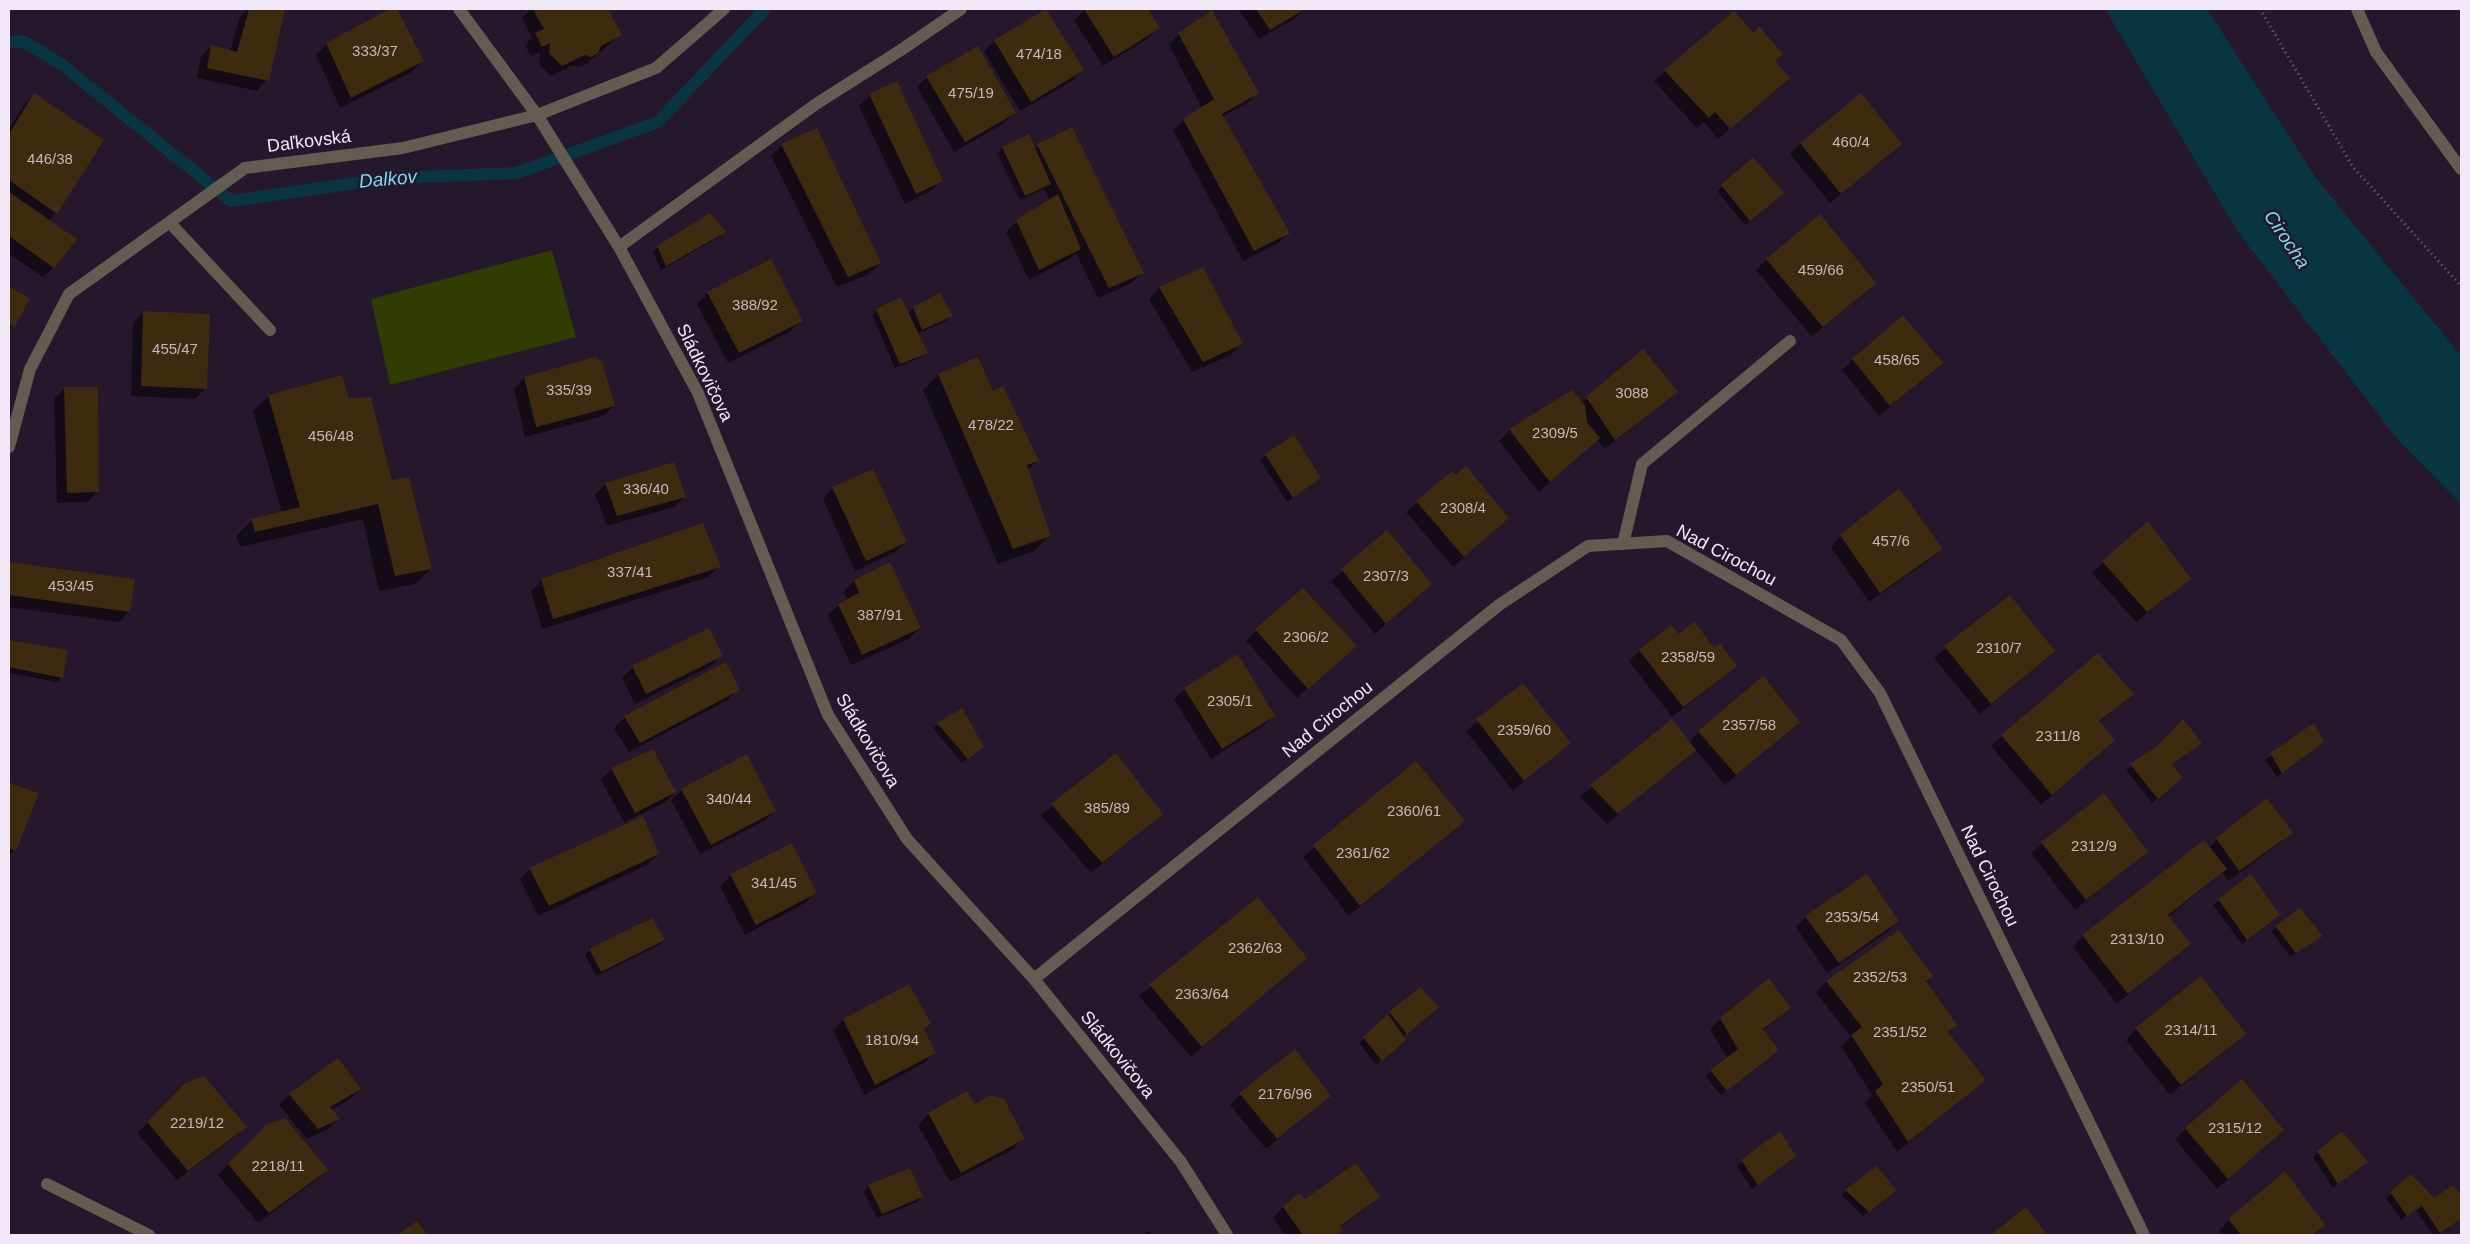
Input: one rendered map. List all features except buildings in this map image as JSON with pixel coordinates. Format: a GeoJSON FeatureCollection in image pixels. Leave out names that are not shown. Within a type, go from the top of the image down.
{"type":"FeatureCollection","features":[{"type":"Feature","properties":{"kind":"street"},"geometry":{"type":"LineString","coordinates":[[459,9],[537,116]]}},
{"type":"Feature","properties":{"kind":"street","name":"Daľkovská"},"geometry":{"type":"LineString","coordinates":[[9,447],[30,369],[69,294],[245,168],[403,148],[537,116],[656,68],[724,9]]}},
{"type":"Feature","properties":{"kind":"street"},"geometry":{"type":"LineString","coordinates":[[619,247],[816,104],[961,9]]}},
{"type":"Feature","properties":{"kind":"street"},"geometry":{"type":"LineString","coordinates":[[2357,9],[2376,52],[2460,166]]}},
{"type":"Feature","properties":{"kind":"street","name":"Sládkovičova"},"geometry":{"type":"LineString","coordinates":[[537,116],[619,247],[698,393],[828,715],[907,839],[1034,979],[1181,1162],[1226,1235]]}},
{"type":"Feature","properties":{"kind":"street"},"geometry":{"type":"LineString","coordinates":[[170,223],[270,330]]}},
{"type":"Feature","properties":{"kind":"street"},"geometry":{"type":"LineString","coordinates":[[1623,544],[1642,464],[1790,341]]}},
{"type":"Feature","properties":{"kind":"street","name":"Nad Cirochou"},"geometry":{"type":"LineString","coordinates":[[1034,979],[1499,605],[1588,546],[1667,541],[1841,640],[1880,693],[2144,1235]]}},
{"type":"Feature","properties":{"kind":"street"},"geometry":{"type":"LineString","coordinates":[[46,1184],[149,1235]]}},
{"type":"Feature","properties":{"kind":"path"},"geometry":{"type":"LineString","coordinates":[[2260,9],[2353,167],[2461,286]]}},
{"type":"Feature","properties":{"kind":"green space"},"geometry":{"type":"Polygon","coordinates":[[[552,250],[576,337],[390,385],[371,299],[552,250]]]}},
{"type":"Feature","properties":{"kind":"water","name":"Cirocha"},"geometry":{"type":"Polygon","coordinates":[[[2105,9],[2207,9],[2316,178],[2461,356],[2461,504],[2397,439],[2238,232],[2105,9]]]}},
{"type":"Feature","properties":{"kind":"waterway","name":"Dalkov"},"geometry":{"type":"LineString","coordinates":[[9,43],[23,41],[61,64],[231,201],[391,178],[517,173],[658,122],[765,9]]}}]}
